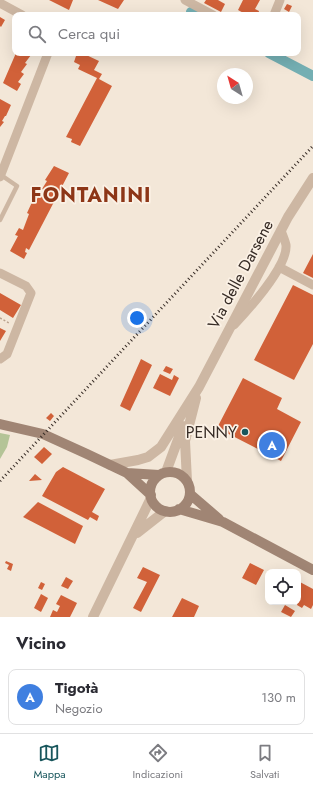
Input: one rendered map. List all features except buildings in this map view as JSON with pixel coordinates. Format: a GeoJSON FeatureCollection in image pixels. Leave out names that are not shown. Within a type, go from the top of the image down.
{"type":"FeatureCollection","features":[{"type":"Feature","properties":{"kind":"main road"},"geometry":{"type":"LineString","coordinates":[[0,424],[43,434],[127,473],[151,496],[157,506],[165,511],[179,509],[184,506],[190,494]]}},
{"type":"Feature","properties":{"kind":"main road"},"geometry":{"type":"LineString","coordinates":[[127,473],[178,473],[187,481],[190,494],[223,522]]}},
{"type":"Feature","properties":{"kind":"main road"},"geometry":{"type":"LineString","coordinates":[[151,496],[152,484],[163,474]]}},
{"type":"Feature","properties":{"kind":"main road"},"geometry":{"type":"LineString","coordinates":[[179,509],[223,522],[313,570]]}},
{"type":"Feature","properties":{"kind":"street"},"geometry":{"type":"LineString","coordinates":[[185,0],[207,12]]}},
{"type":"Feature","properties":{"kind":"street"},"geometry":{"type":"LineString","coordinates":[[275,12],[280,0]]}},
{"type":"Feature","properties":{"kind":"street"},"geometry":{"type":"LineString","coordinates":[[0,3],[16,12]]}},
{"type":"Feature","properties":{"kind":"street"},"geometry":{"type":"LineString","coordinates":[[0,176],[47,56]]}},
{"type":"Feature","properties":{"kind":"street","name":"Via delle Darsene"},"geometry":{"type":"LineString","coordinates":[[110,465],[138,460],[161,447],[199,387],[226,333],[300,195],[313,178]]}},
{"type":"Feature","properties":{"kind":"street"},"geometry":{"type":"LineString","coordinates":[[226,333],[253,304],[279,267],[285,253],[286,245],[281,230]]}},
{"type":"Feature","properties":{"kind":"street"},"geometry":{"type":"LineString","coordinates":[[279,267],[313,285]]}},
{"type":"Feature","properties":{"kind":"street"},"geometry":{"type":"LineString","coordinates":[[0,273],[26,286],[31,293],[7,354],[0,359]]}},
{"type":"Feature","properties":{"kind":"street","name":"Via delle Darsene"},"geometry":{"type":"LineString","coordinates":[[187,481],[185,441],[199,387]]}},
{"type":"Feature","properties":{"kind":"street","name":"Via delle Darsene"},"geometry":{"type":"LineString","coordinates":[[163,474],[184,423],[193,407]]}},
{"type":"Feature","properties":{"kind":"street"},"geometry":{"type":"LineString","coordinates":[[93,617],[134,536],[151,496]]}},
{"type":"Feature","properties":{"kind":"street"},"geometry":{"type":"LineString","coordinates":[[134,536],[165,511]]}},
{"type":"Feature","properties":{"kind":"lane"},"geometry":{"type":"LineString","coordinates":[[0,176],[17,186],[0,220]]}},
{"type":"Feature","properties":{"kind":"green space"},"geometry":{"type":"Polygon","coordinates":[[[0,433],[10,435],[7,447],[0,459],[0,433]]]}},
{"type":"Feature","properties":{"kind":"waterway"},"geometry":{"type":"LineString","coordinates":[[275,56],[313,76]]}},
{"type":"Feature","properties":{"kind":"railway"},"geometry":{"type":"LineString","coordinates":[[0,481],[313,146]]}},
{"type":"Feature","properties":{"kind":"place","name":"PENNY"},"geometry":{"type":"Point","coordinates":[245,432]}},
{"type":"Feature","properties":{"kind":"place","name":"Tigotà"},"geometry":{"type":"Point","coordinates":[272,445]}},
{"type":"Feature","properties":{"kind":"district","name":"FONTANINI"},"geometry":{"type":"Point","coordinates":[91,195]}}]}
